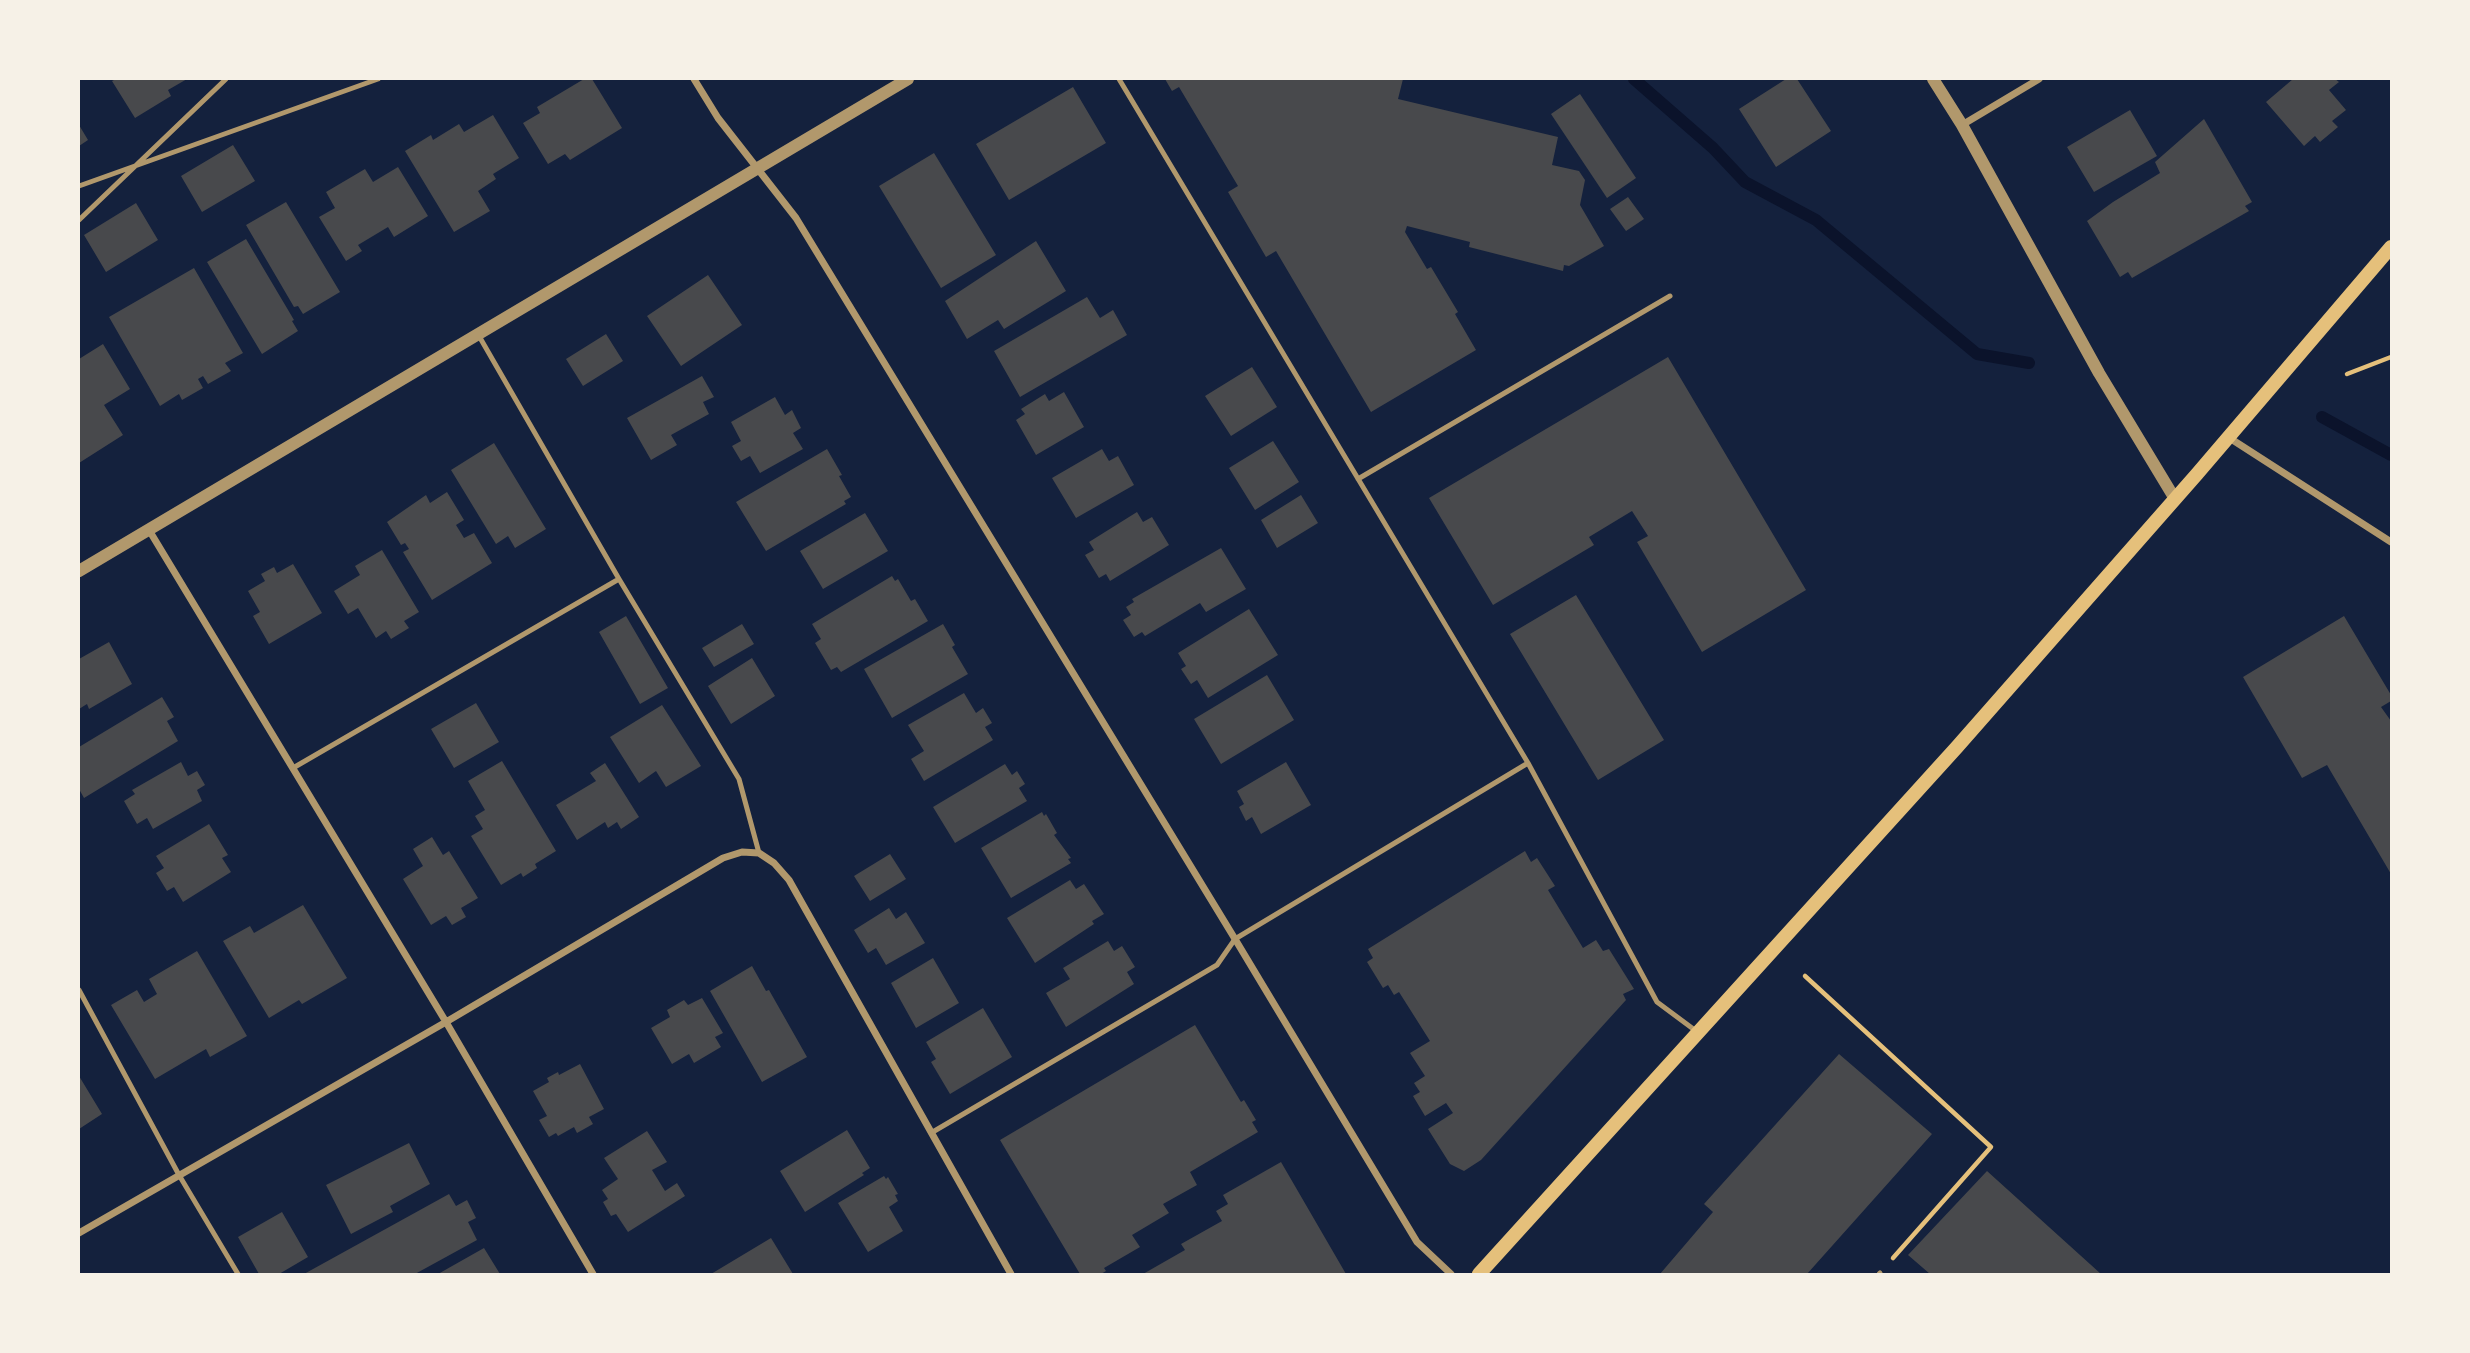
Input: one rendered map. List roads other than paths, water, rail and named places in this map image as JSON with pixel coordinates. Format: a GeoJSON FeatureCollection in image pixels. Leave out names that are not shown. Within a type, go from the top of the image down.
{"type":"FeatureCollection","features":[{"type":"Feature","properties":{"kind":"main road"},"geometry":{"type":"LineString","coordinates":[[1479,1274],[1956,747],[2175,499],[2391,247]]}},
{"type":"Feature","properties":{"kind":"street"},"geometry":{"type":"LineString","coordinates":[[694,79],[718,118],[796,218],[1417,1242],[1451,1274]]}},
{"type":"Feature","properties":{"kind":"street"},"geometry":{"type":"LineString","coordinates":[[79,571],[908,79]]}},
{"type":"Feature","properties":{"kind":"street"},"geometry":{"type":"LineString","coordinates":[[1933,79],[1962,125],[2099,373],[2175,499]]}},
{"type":"Feature","properties":{"kind":"street"},"geometry":{"type":"LineString","coordinates":[[1962,125],[2039,79]]}},
{"type":"Feature","properties":{"kind":"street"},"geometry":{"type":"LineString","coordinates":[[2228,437],[2391,542]]}},
{"type":"Feature","properties":{"kind":"street"},"geometry":{"type":"LineString","coordinates":[[149,530],[446,1022],[593,1274]]}},
{"type":"Feature","properties":{"kind":"street"},"geometry":{"type":"LineString","coordinates":[[79,1233],[446,1022],[723,858],[742,852],[759,853],[774,863],[789,880],[1011,1274]]}},
{"type":"Feature","properties":{"kind":"lane"},"geometry":{"type":"LineString","coordinates":[[79,220],[226,79]]}},
{"type":"Feature","properties":{"kind":"lane"},"geometry":{"type":"LineString","coordinates":[[79,186],[378,79]]}},
{"type":"Feature","properties":{"kind":"lane"},"geometry":{"type":"LineString","coordinates":[[1119,79],[1528,763],[1657,1002],[1698,1033]]}},
{"type":"Feature","properties":{"kind":"lane"},"geometry":{"type":"LineString","coordinates":[[1358,479],[1670,296]]}},
{"type":"Feature","properties":{"kind":"lane"},"geometry":{"type":"LineString","coordinates":[[478,336],[739,779],[759,853]]}},
{"type":"Feature","properties":{"kind":"lane"},"geometry":{"type":"LineString","coordinates":[[293,768],[619,579]]}},
{"type":"Feature","properties":{"kind":"lane"},"geometry":{"type":"LineString","coordinates":[[930,1133],[1217,965],[1235,939],[1528,763]]}},
{"type":"Feature","properties":{"kind":"lane"},"geometry":{"type":"LineString","coordinates":[[79,990],[179,1175],[238,1274]]}},
{"type":"Feature","properties":{"kind":"waterway"},"geometry":{"type":"LineString","coordinates":[[1634,79],[1713,148],[1745,182],[1816,220],[1977,354],[2029,363]]}},
{"type":"Feature","properties":{"kind":"waterway"},"geometry":{"type":"LineString","coordinates":[[2322,417],[2391,455]]}}]}
